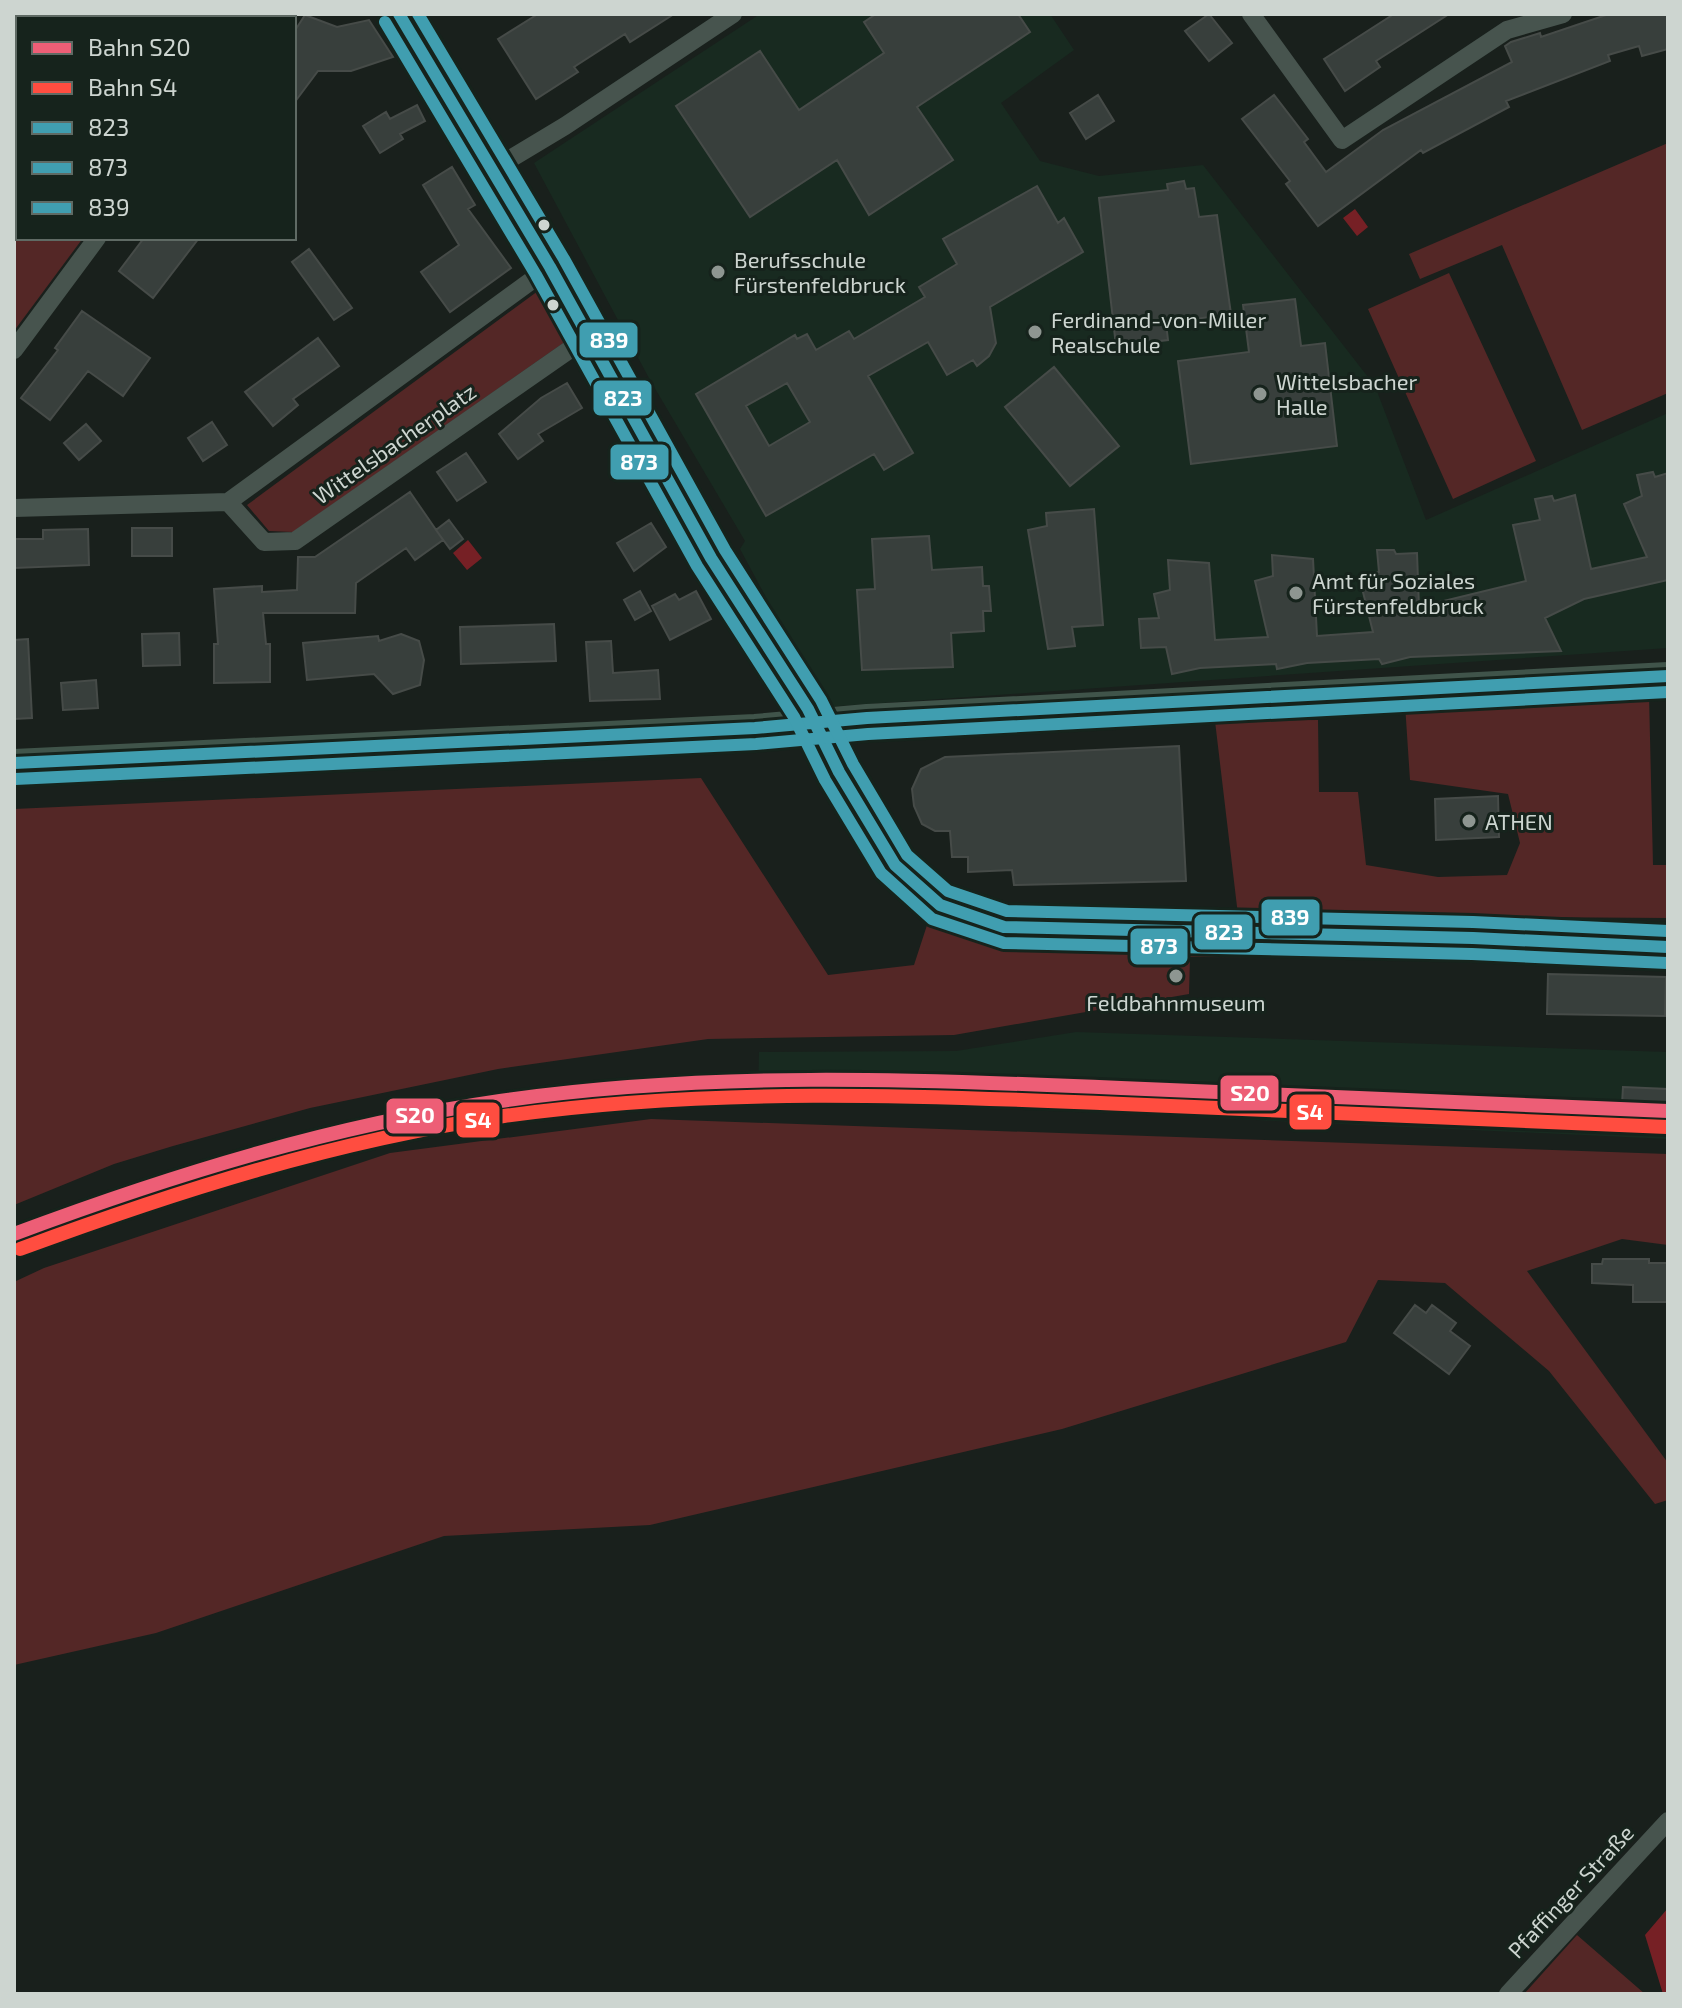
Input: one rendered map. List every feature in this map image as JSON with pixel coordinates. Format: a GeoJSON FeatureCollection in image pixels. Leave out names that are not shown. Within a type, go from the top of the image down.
{"type":"FeatureCollection","features":[{"type":"Feature","properties":{"kind":"main road"},"geometry":{"type":"LineString","coordinates":[[14,763],[755,728],[814,721],[1668,676]]}},
{"type":"Feature","properties":{"kind":"street"},"geometry":{"type":"LineString","coordinates":[[399,14],[550,267],[718,569],[814,721],[895,865],[940,905],[1004,927],[1473,938],[1668,947]]}},
{"type":"Feature","properties":{"kind":"street"},"geometry":{"type":"LineString","coordinates":[[492,170],[565,126],[733,14]]}},
{"type":"Feature","properties":{"kind":"street"},"geometry":{"type":"LineString","coordinates":[[1251,14],[1342,140],[1507,30],[1563,14]]}},
{"type":"Feature","properties":{"kind":"street"},"geometry":{"type":"LineString","coordinates":[[14,350],[96,240]]}},
{"type":"Feature","properties":{"kind":"street"},"geometry":{"type":"LineString","coordinates":[[14,508],[228,502],[550,267]]}},
{"type":"Feature","properties":{"kind":"street","name":"Wittelsbacherplatz"},"geometry":{"type":"LineString","coordinates":[[228,502],[264,542],[295,541],[589,336]]}},
{"type":"Feature","properties":{"kind":"street","name":"Pfaffinger Straße"},"geometry":{"type":"LineString","coordinates":[[1508,1994],[1668,1821]]}},
{"type":"Feature","properties":{"kind":"shaded area"},"geometry":{"type":"Polygon","coordinates":[[[14,14],[176,16],[16,16],[16,240],[82,240],[14,331],[14,14]]]}},
{"type":"Feature","properties":{"kind":"shaded area"},"geometry":{"type":"Polygon","coordinates":[[[760,14],[1050,14],[1074,50],[1001,103],[1040,161],[1099,176],[1203,165],[1375,386],[1426,520],[1668,413],[1668,648],[825,707],[740,549],[745,541],[650,380],[534,163],[760,14]]]}},
{"type":"Feature","properties":{"kind":"shaded area"},"geometry":{"type":"Polygon","coordinates":[[[1668,143],[1668,393],[1582,430],[1502,245],[1420,279],[1409,254],[1668,143]]]}},
{"type":"Feature","properties":{"kind":"shaded area"},"geometry":{"type":"Polygon","coordinates":[[[1355,209],[1368,227],[1357,236],[1343,218],[1355,209]]]}},
{"type":"Feature","properties":{"kind":"shaded area"},"geometry":{"type":"Polygon","coordinates":[[[1449,273],[1536,461],[1453,499],[1368,309],[1449,273]]]}},
{"type":"Feature","properties":{"kind":"shaded area"},"geometry":{"type":"Polygon","coordinates":[[[538,291],[569,339],[293,532],[269,531],[247,505],[538,291]]]}},
{"type":"Feature","properties":{"kind":"shaded area"},"geometry":{"type":"Polygon","coordinates":[[[468,540],[482,558],[467,570],[453,553],[468,540]]]}},
{"type":"Feature","properties":{"kind":"shaded area"},"geometry":{"type":"Polygon","coordinates":[[[1649,695],[1653,865],[1668,865],[1668,918],[1238,915],[1215,721],[1318,720],[1319,792],[1358,792],[1366,865],[1438,877],[1507,875],[1520,843],[1508,794],[1410,780],[1405,704],[1649,695]]]}},
{"type":"Feature","properties":{"kind":"shaded area"},"geometry":{"type":"Polygon","coordinates":[[[701,778],[828,975],[914,965],[930,916],[1003,938],[1122,946],[1456,949],[1458,958],[1190,957],[1189,994],[954,1035],[708,1039],[498,1069],[310,1108],[173,1146],[114,1164],[14,1205],[14,809],[701,778]]]}},
{"type":"Feature","properties":{"kind":"shaded area"},"geometry":{"type":"Polygon","coordinates":[[[1076,1032],[1668,1052],[1668,1139],[758,1097],[759,1052],[956,1051],[1076,1032]]]}},
{"type":"Feature","properties":{"kind":"shaded area"},"geometry":{"type":"Polygon","coordinates":[[[651,1119],[1668,1154],[1668,1245],[1622,1239],[1527,1271],[1668,1463],[1668,1500],[1655,1504],[1549,1371],[1445,1283],[1378,1280],[1346,1342],[1062,1429],[650,1525],[444,1536],[156,1633],[14,1665],[14,1282],[44,1268],[390,1153],[651,1119]]]}},
{"type":"Feature","properties":{"kind":"shaded area"},"geometry":{"type":"Polygon","coordinates":[[[1668,1908],[1668,1994],[1663,1994],[1645,1935],[1668,1908]]]}},
{"type":"Feature","properties":{"kind":"shaded area"},"geometry":{"type":"Polygon","coordinates":[[[1577,1935],[1645,1994],[1524,1994],[1577,1935]]]}},
{"type":"Feature","properties":{"kind":"building"},"geometry":{"type":"Polygon","coordinates":[[[538,14],[674,14],[630,42],[625,34],[574,67],[578,72],[536,99],[498,39],[538,14]]]}},
{"type":"Feature","properties":{"kind":"building"},"geometry":{"type":"Polygon","coordinates":[[[876,14],[1018,14],[1030,32],[917,107],[953,160],[869,215],[837,160],[750,217],[676,106],[760,51],[799,110],[884,53],[864,22],[876,14]]]}},
{"type":"Feature","properties":{"kind":"building"},"geometry":{"type":"Polygon","coordinates":[[[1209,14],[1232,43],[1209,61],[1185,31],[1209,14]]]}},
{"type":"Feature","properties":{"kind":"building"},"geometry":{"type":"Polygon","coordinates":[[[1394,14],[1449,14],[1376,61],[1380,67],[1345,91],[1324,59],[1394,14]]]}},
{"type":"Feature","properties":{"kind":"building"},"geometry":{"type":"Polygon","coordinates":[[[1609,14],[1668,14],[1668,49],[1642,56],[1639,46],[1608,55],[1610,61],[1506,101],[1509,107],[1423,153],[1421,150],[1318,226],[1286,184],[1290,181],[1242,119],[1274,95],[1308,139],[1304,142],[1326,172],[1383,130],[1512,62],[1505,46],[1511,42],[1540,33],[1541,37],[1609,14]]]}},
{"type":"Feature","properties":{"kind":"building"},"geometry":{"type":"Polygon","coordinates":[[[305,15],[337,27],[369,20],[393,57],[351,71],[318,71],[296,100],[296,29],[305,15]]]}},
{"type":"Feature","properties":{"kind":"building"},"geometry":{"type":"Polygon","coordinates":[[[1098,95],[1114,121],[1086,139],[1070,113],[1098,95]]]}},
{"type":"Feature","properties":{"kind":"building"},"geometry":{"type":"Polygon","coordinates":[[[417,105],[425,121],[400,134],[403,139],[380,153],[363,126],[386,112],[390,119],[417,105]]]}},
{"type":"Feature","properties":{"kind":"building"},"geometry":{"type":"Polygon","coordinates":[[[452,167],[475,205],[468,209],[511,268],[450,312],[421,272],[459,245],[423,185],[452,167]]]}},
{"type":"Feature","properties":{"kind":"building"},"geometry":{"type":"Polygon","coordinates":[[[1184,181],[1186,189],[1194,188],[1199,217],[1217,215],[1231,314],[1166,323],[1168,340],[1116,346],[1099,198],[1168,190],[1167,184],[1184,181]]]}},
{"type":"Feature","properties":{"kind":"building"},"geometry":{"type":"Polygon","coordinates":[[[1037,186],[1058,223],[1064,218],[1083,252],[990,307],[996,343],[989,356],[977,366],[973,360],[947,375],[928,342],[868,376],[913,453],[884,470],[874,454],[766,516],[696,394],[795,335],[797,339],[807,334],[816,350],[849,331],[854,339],[925,297],[919,287],[957,264],[943,239],[1037,186]],[[787,383],[746,406],[769,446],[810,422],[787,383]]]}},
{"type":"Feature","properties":{"kind":"building"},"geometry":{"type":"Polygon","coordinates":[[[142,240],[197,240],[153,298],[119,271],[142,240]]]}},
{"type":"Feature","properties":{"kind":"building"},"geometry":{"type":"Polygon","coordinates":[[[309,249],[352,308],[334,320],[292,262],[309,249]]]}},
{"type":"Feature","properties":{"kind":"building"},"geometry":{"type":"Polygon","coordinates":[[[1295,299],[1301,346],[1325,343],[1337,446],[1191,464],[1178,361],[1249,352],[1243,305],[1295,299]]]}},
{"type":"Feature","properties":{"kind":"building"},"geometry":{"type":"Polygon","coordinates":[[[82,311],[150,358],[123,396],[88,371],[50,420],[21,398],[58,350],[55,348],[82,311]]]}},
{"type":"Feature","properties":{"kind":"building"},"geometry":{"type":"Polygon","coordinates":[[[318,338],[339,366],[293,399],[298,405],[273,426],[245,392],[318,338]]]}},
{"type":"Feature","properties":{"kind":"building"},"geometry":{"type":"Polygon","coordinates":[[[1054,367],[1119,446],[1070,486],[1005,407],[1054,367]]]}},
{"type":"Feature","properties":{"kind":"building"},"geometry":{"type":"Polygon","coordinates":[[[567,383],[582,408],[538,434],[543,441],[518,459],[499,434],[541,398],[567,383]]]}},
{"type":"Feature","properties":{"kind":"building"},"geometry":{"type":"Polygon","coordinates":[[[212,422],[227,445],[203,461],[188,438],[212,422]]]}},
{"type":"Feature","properties":{"kind":"building"},"geometry":{"type":"Polygon","coordinates":[[[86,424],[101,441],[79,460],[64,443],[86,424]]]}},
{"type":"Feature","properties":{"kind":"building"},"geometry":{"type":"Polygon","coordinates":[[[466,453],[486,482],[457,501],[437,472],[466,453]]]}},
{"type":"Feature","properties":{"kind":"building"},"geometry":{"type":"Polygon","coordinates":[[[1653,472],[1655,477],[1668,473],[1668,580],[1584,599],[1545,618],[1561,651],[1410,657],[1382,664],[1379,659],[1307,663],[1277,669],[1276,664],[1200,668],[1172,674],[1166,647],[1141,648],[1139,619],[1159,618],[1154,594],[1170,590],[1168,560],[1209,563],[1215,640],[1268,637],[1255,581],[1273,576],[1272,555],[1313,559],[1317,636],[1373,632],[1359,576],[1379,572],[1377,550],[1394,550],[1396,554],[1417,553],[1419,607],[1526,581],[1513,525],[1540,520],[1535,499],[1552,496],[1554,501],[1575,495],[1591,569],[1647,557],[1624,504],[1642,496],[1637,475],[1653,472]]]}},
{"type":"Feature","properties":{"kind":"building"},"geometry":{"type":"Polygon","coordinates":[[[410,492],[443,540],[415,560],[406,548],[356,583],[355,613],[263,613],[266,644],[270,644],[270,682],[214,683],[214,644],[218,644],[214,589],[262,586],[262,592],[297,590],[298,557],[315,557],[410,492]]]}},
{"type":"Feature","properties":{"kind":"building"},"geometry":{"type":"Polygon","coordinates":[[[1094,509],[1103,625],[1072,627],[1075,646],[1048,649],[1028,530],[1047,526],[1046,513],[1094,509]]]}},
{"type":"Feature","properties":{"kind":"building"},"geometry":{"type":"Polygon","coordinates":[[[449,520],[463,539],[450,549],[436,530],[449,520]]]}},
{"type":"Feature","properties":{"kind":"building"},"geometry":{"type":"Polygon","coordinates":[[[651,523],[666,547],[634,571],[617,543],[651,523]]]}},
{"type":"Feature","properties":{"kind":"building"},"geometry":{"type":"Polygon","coordinates":[[[132,528],[172,528],[172,556],[132,556],[132,528]]]}},
{"type":"Feature","properties":{"kind":"building"},"geometry":{"type":"Polygon","coordinates":[[[88,529],[89,565],[14,568],[14,539],[43,539],[43,530],[88,529]]]}},
{"type":"Feature","properties":{"kind":"building"},"geometry":{"type":"Polygon","coordinates":[[[929,536],[932,570],[982,567],[983,586],[989,586],[991,611],[983,611],[984,631],[951,633],[953,667],[862,670],[857,590],[875,589],[872,539],[929,536]]]}},
{"type":"Feature","properties":{"kind":"building"},"geometry":{"type":"Polygon","coordinates":[[[640,591],[651,611],[635,620],[624,600],[640,591]]]}},
{"type":"Feature","properties":{"kind":"building"},"geometry":{"type":"Polygon","coordinates":[[[696,591],[711,619],[670,640],[652,606],[675,594],[679,600],[696,591]]]}},
{"type":"Feature","properties":{"kind":"building"},"geometry":{"type":"Polygon","coordinates":[[[554,624],[556,661],[461,664],[460,627],[554,624]]]}},
{"type":"Feature","properties":{"kind":"building"},"geometry":{"type":"Polygon","coordinates":[[[179,633],[180,665],[143,666],[142,634],[179,633]]]}},
{"type":"Feature","properties":{"kind":"building"},"geometry":{"type":"Polygon","coordinates":[[[401,634],[419,641],[424,660],[420,685],[393,694],[374,674],[307,680],[303,643],[378,636],[379,641],[401,634]]]}},
{"type":"Feature","properties":{"kind":"building"},"geometry":{"type":"Polygon","coordinates":[[[28,639],[32,718],[14,719],[14,640],[28,639]]]}},
{"type":"Feature","properties":{"kind":"building"},"geometry":{"type":"Polygon","coordinates":[[[611,641],[613,673],[658,670],[660,699],[590,701],[586,642],[611,641]]]}},
{"type":"Feature","properties":{"kind":"building"},"geometry":{"type":"Polygon","coordinates":[[[96,680],[98,708],[63,710],[61,683],[96,680]]]}},
{"type":"Feature","properties":{"kind":"building"},"geometry":{"type":"Polygon","coordinates":[[[1179,746],[1186,881],[1014,885],[1012,870],[968,872],[968,857],[952,857],[950,831],[935,831],[922,824],[914,806],[912,789],[921,769],[945,757],[1179,746]]]}},
{"type":"Feature","properties":{"kind":"building"},"geometry":{"type":"Polygon","coordinates":[[[1498,796],[1499,837],[1436,840],[1435,799],[1498,796]]]}},
{"type":"Feature","properties":{"kind":"building"},"geometry":{"type":"Polygon","coordinates":[[[1548,974],[1666,977],[1665,1016],[1547,1014],[1548,974]]]}},
{"type":"Feature","properties":{"kind":"building"},"geometry":{"type":"Polygon","coordinates":[[[1623,1087],[1668,1089],[1668,1105],[1622,1104],[1623,1087]]]}},
{"type":"Feature","properties":{"kind":"building"},"geometry":{"type":"Polygon","coordinates":[[[1603,1259],[1649,1259],[1649,1263],[1668,1263],[1668,1302],[1633,1302],[1633,1285],[1592,1283],[1592,1264],[1602,1264],[1603,1259]]]}},
{"type":"Feature","properties":{"kind":"building"},"geometry":{"type":"Polygon","coordinates":[[[1415,1305],[1426,1313],[1432,1305],[1456,1323],[1450,1331],[1470,1346],[1449,1374],[1394,1333],[1415,1305]]]}},
{"type":"Feature","properties":{"kind":"rail line","name":"S20"},"geometry":{"type":"LineString","coordinates":[[14,1234],[193,1172],[314,1138],[500,1101],[655,1085],[810,1080],[966,1082],[1668,1111]]}},
{"type":"Feature","properties":{"kind":"rail line","name":"S4"},"geometry":{"type":"LineString","coordinates":[[20,1249],[138,1207],[319,1153],[504,1116],[659,1101],[813,1096],[968,1098],[1667,1127]]}},
{"type":"Feature","properties":{"kind":"transit line","name":"823"},"geometry":{"type":"LineString","coordinates":[[399,14],[550,267],[711,558],[808,709],[839,772],[895,865],[940,905],[1004,927],[1473,938],[1668,947]]}},
{"type":"Feature","properties":{"kind":"transit line","name":"839"},"geometry":{"type":"LineString","coordinates":[[418,14],[564,259],[725,550],[821,700],[853,764],[907,855],[948,891],[1007,911],[1473,922],[1668,931]]}},
{"type":"Feature","properties":{"kind":"transit line","name":"873"},"geometry":{"type":"LineString","coordinates":[[385,22],[536,275],[697,566],[794,717],[825,780],[881,873],[932,919],[1004,943],[1472,954],[1667,963]]}},
{"type":"Feature","properties":{"kind":"transit line","name":"823"},"geometry":{"type":"LineString","coordinates":[[14,763],[755,728],[867,718],[1668,676]]}},
{"type":"Feature","properties":{"kind":"transit line","name":"873"},"geometry":{"type":"LineString","coordinates":[[15,779],[756,744],[868,734],[1668,692]]}},
{"type":"Feature","properties":{"kind":"place","name":"Berufsschule Fürstenfeldbruck"},"geometry":{"type":"Point","coordinates":[718,272]}},
{"type":"Feature","properties":{"kind":"place","name":"Ferdinand-von-Miller Realschule"},"geometry":{"type":"Point","coordinates":[1035,332]}},
{"type":"Feature","properties":{"kind":"place","name":"Wittelsbacher Halle"},"geometry":{"type":"Point","coordinates":[1260,394]}},
{"type":"Feature","properties":{"kind":"place","name":"Amt für Soziales Fürstenfeldbruck"},"geometry":{"type":"Point","coordinates":[1296,593]}},
{"type":"Feature","properties":{"kind":"place","name":"ATHEN"},"geometry":{"type":"Point","coordinates":[1469,821]}},
{"type":"Feature","properties":{"kind":"place","name":"Feldbahnmuseum"},"geometry":{"type":"Point","coordinates":[1176,976]}}]}
